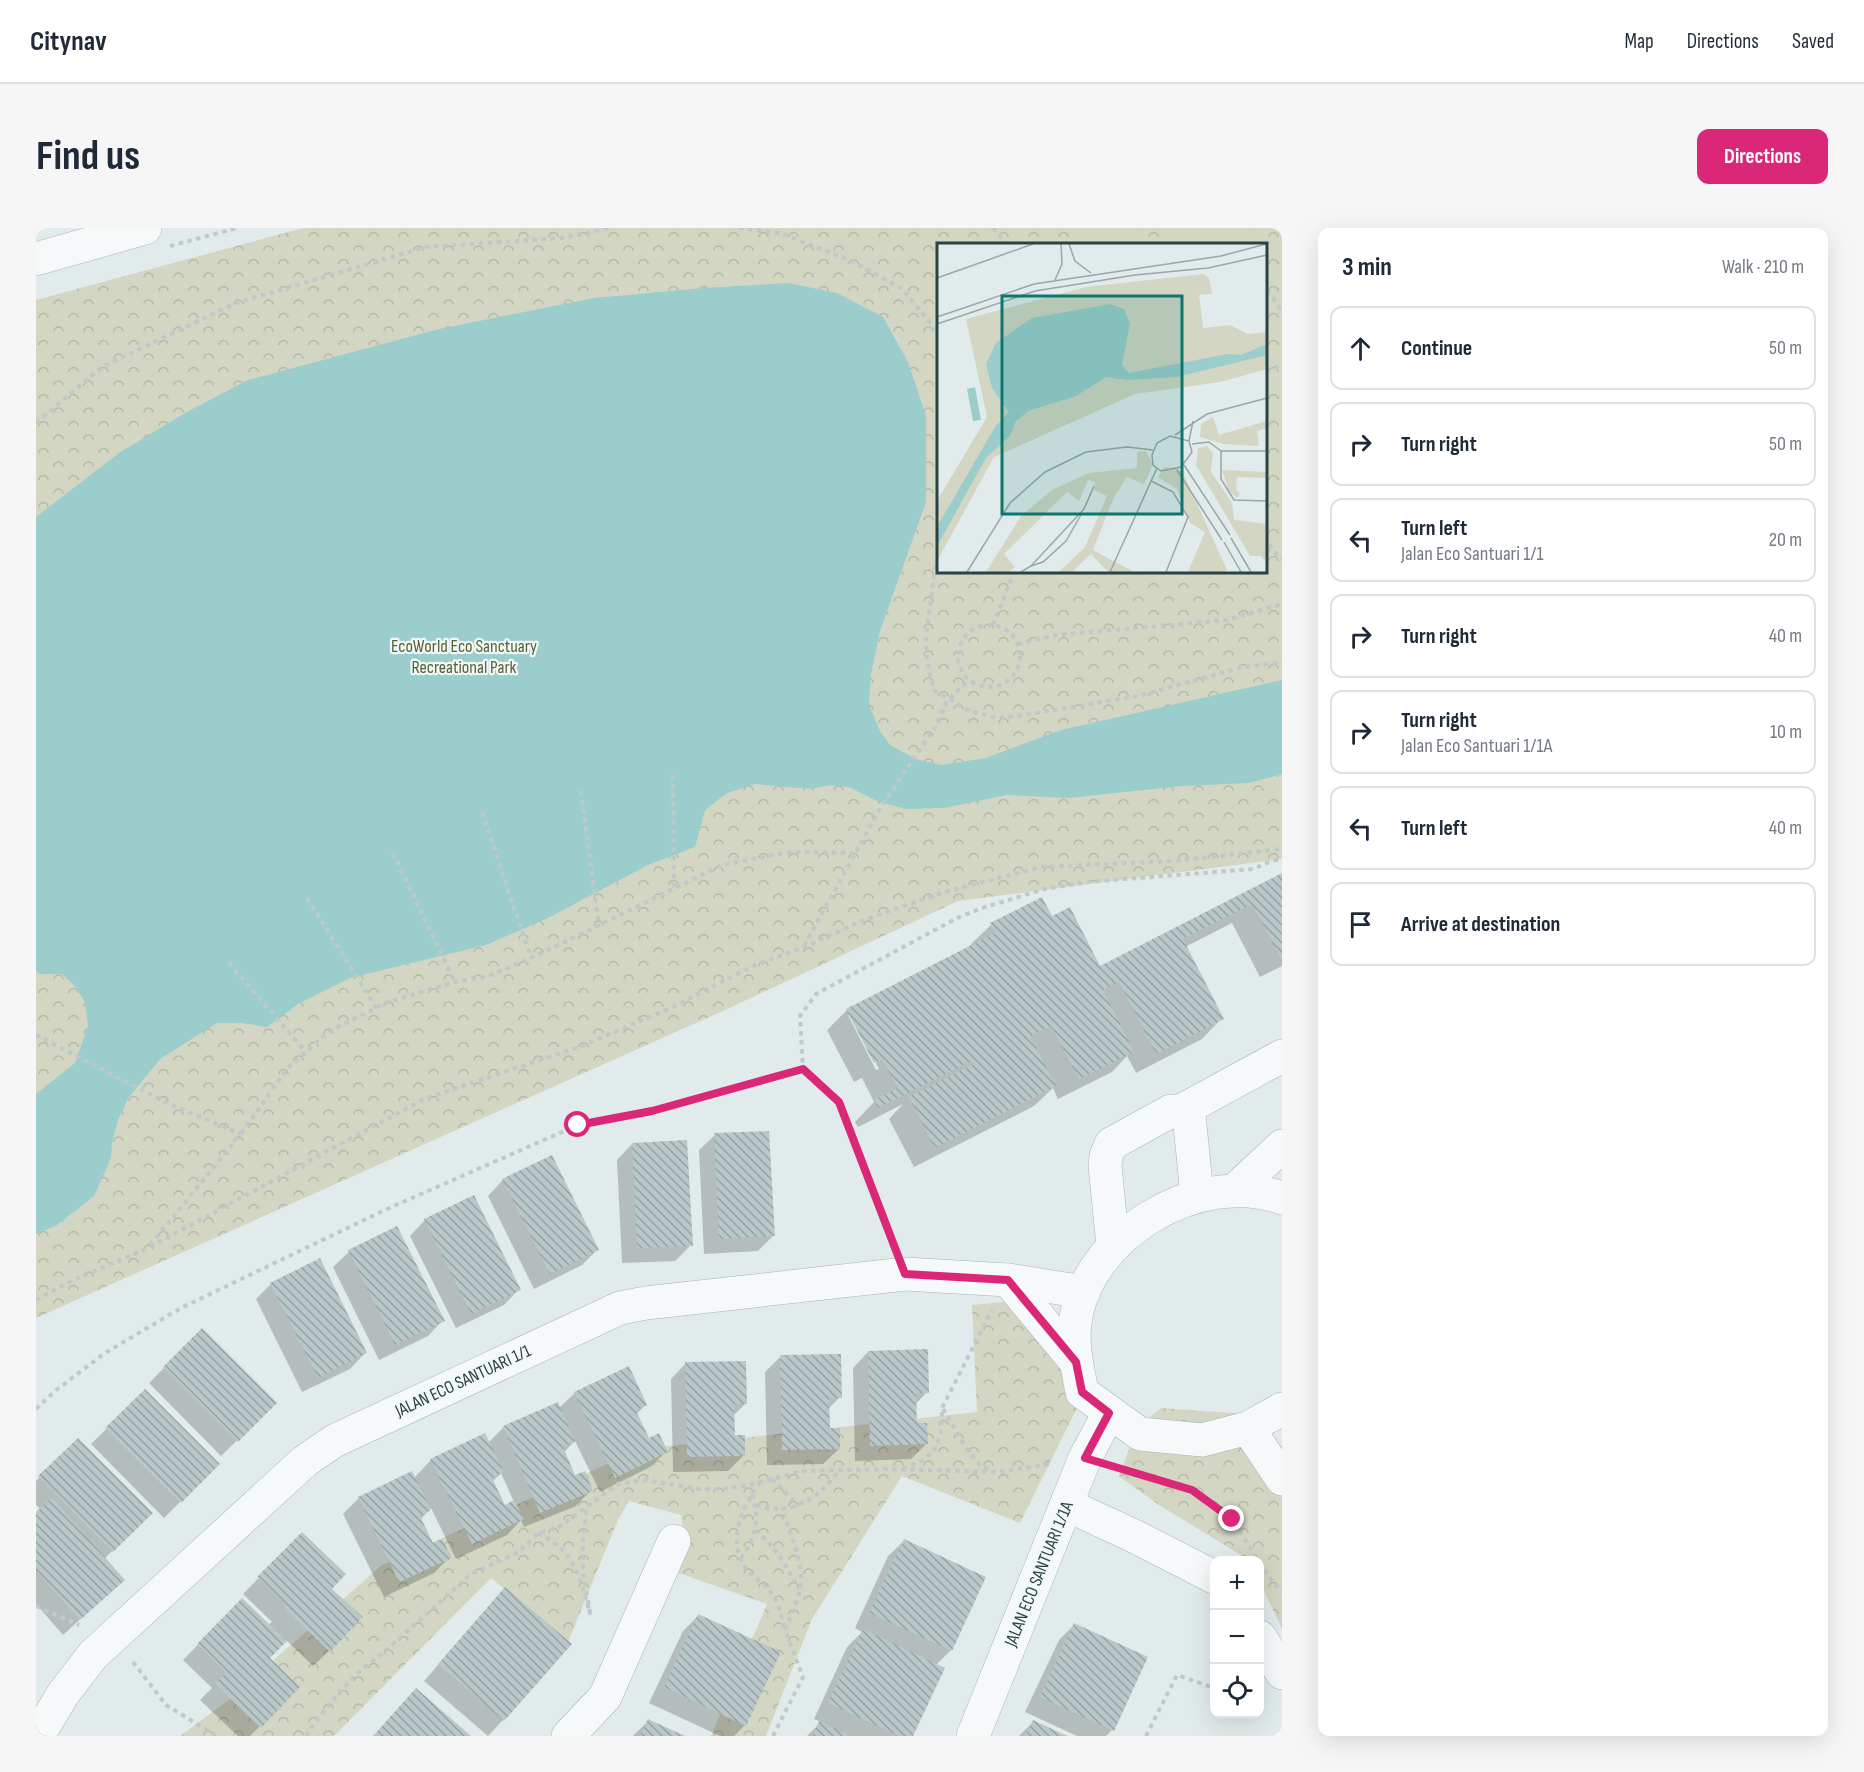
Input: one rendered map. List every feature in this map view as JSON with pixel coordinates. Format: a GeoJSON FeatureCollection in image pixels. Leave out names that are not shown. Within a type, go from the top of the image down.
{"type":"FeatureCollection","features":[{"type":"Feature","properties":{"kind":"street"},"geometry":{"type":"LineString","coordinates":[[36,259],[145,228]]}},
{"type":"Feature","properties":{"kind":"street"},"geometry":{"type":"LineString","coordinates":[[1181,1111],[1282,1056]]}},
{"type":"Feature","properties":{"kind":"street"},"geometry":{"type":"LineString","coordinates":[[1113,1246],[1105,1166],[1106,1155],[1111,1144],[1171,1111],[1181,1111],[1189,1115],[1197,1195]]}},
{"type":"Feature","properties":{"kind":"street"},"geometry":{"type":"LineString","coordinates":[[1236,1190],[1282,1146]]}},
{"type":"Feature","properties":{"kind":"street"},"geometry":{"type":"LineString","coordinates":[[1282,1198],[1266,1192],[1236,1190],[1197,1195],[1171,1206],[1143,1223],[1113,1246],[1100,1262],[1084,1292],[1075,1324],[1076,1362],[1082,1392],[1140,1434],[1202,1440],[1248,1428],[1282,1409]]}},
{"type":"Feature","properties":{"kind":"street","name":"JALAN ECO SANTUARI 1/1"},"geometry":{"type":"LineString","coordinates":[[39,1736],[63,1694],[93,1655],[305,1461],[334,1441],[620,1308],[646,1303],[905,1274],[1008,1280],[1084,1292]]}},
{"type":"Feature","properties":{"kind":"street"},"geometry":{"type":"LineString","coordinates":[[1008,1280],[1076,1362]]}},
{"type":"Feature","properties":{"kind":"street","name":"JALAN ECO SANTUARI 1/1A"},"geometry":{"type":"LineString","coordinates":[[973,1736],[1085,1458],[1109,1413]]}},
{"type":"Feature","properties":{"kind":"street"},"geometry":{"type":"LineString","coordinates":[[1248,1428],[1282,1479]]}},
{"type":"Feature","properties":{"kind":"street"},"geometry":{"type":"LineString","coordinates":[[1066,1505],[1210,1574]]}},
{"type":"Feature","properties":{"kind":"street"},"geometry":{"type":"LineString","coordinates":[[587,1736],[674,1541]]}},
{"type":"Feature","properties":{"kind":"street"},"geometry":{"type":"LineString","coordinates":[[1264,1644],[1282,1673]]}},
{"type":"Feature","properties":{"kind":"street"},"geometry":{"type":"LineString","coordinates":[[568,1736],[605,1697]]}},
{"type":"Feature","properties":{"kind":"path"},"geometry":{"type":"LineString","coordinates":[[36,423],[102,367],[236,303],[426,247],[562,238],[610,228]]}},
{"type":"Feature","properties":{"kind":"path"},"geometry":{"type":"LineString","coordinates":[[739,228],[780,233],[852,261],[902,289],[937,331]]}},
{"type":"Feature","properties":{"kind":"path"},"geometry":{"type":"LineString","coordinates":[[993,228],[1006,243]]}},
{"type":"Feature","properties":{"kind":"path"},"geometry":{"type":"LineString","coordinates":[[1267,293],[1272,296],[1282,314]]}},
{"type":"Feature","properties":{"kind":"path"},"geometry":{"type":"LineString","coordinates":[[1267,372],[1282,364]]}},
{"type":"Feature","properties":{"kind":"path"},"geometry":{"type":"LineString","coordinates":[[1267,538],[1273,551],[1282,559]]}},
{"type":"Feature","properties":{"kind":"path"},"geometry":{"type":"LineString","coordinates":[[1267,550],[1273,551]]}},
{"type":"Feature","properties":{"kind":"path"},"geometry":{"type":"LineString","coordinates":[[937,568],[927,626],[928,674],[935,691],[970,711],[997,718],[1017,716],[1138,696],[1243,668],[1282,662]]}},
{"type":"Feature","properties":{"kind":"path"},"geometry":{"type":"LineString","coordinates":[[993,625],[1015,573]]}},
{"type":"Feature","properties":{"kind":"path"},"geometry":{"type":"LineString","coordinates":[[1018,644],[1056,635],[1227,620],[1282,604]]}},
{"type":"Feature","properties":{"kind":"path"},"geometry":{"type":"LineString","coordinates":[[993,625],[1008,631],[1018,644],[1021,657],[1017,670],[1008,681],[996,687],[982,687],[969,680],[962,672],[958,660],[958,649],[971,630],[993,625]]}},
{"type":"Feature","properties":{"kind":"path"},"geometry":{"type":"LineString","coordinates":[[804,947],[882,805],[934,729],[948,700],[969,680]]}},
{"type":"Feature","properties":{"kind":"path"},"geometry":{"type":"LineString","coordinates":[[673,775],[674,890]]}},
{"type":"Feature","properties":{"kind":"path"},"geometry":{"type":"LineString","coordinates":[[581,791],[599,926]]}},
{"type":"Feature","properties":{"kind":"path"},"geometry":{"type":"LineString","coordinates":[[482,812],[531,958]]}},
{"type":"Feature","properties":{"kind":"path"},"geometry":{"type":"LineString","coordinates":[[36,1300],[71,1281],[148,1248],[424,1099],[582,1047],[675,1006],[753,966],[804,947],[864,920],[944,892],[1041,867],[1172,861],[1282,849]]}},
{"type":"Feature","properties":{"kind":"path"},"geometry":{"type":"LineString","coordinates":[[148,1248],[242,1134],[287,1069],[328,1032],[388,1002],[455,982],[491,975],[599,926],[722,865],[790,852],[854,853]]}},
{"type":"Feature","properties":{"kind":"path"},"geometry":{"type":"LineString","coordinates":[[393,853],[455,982]]}},
{"type":"Feature","properties":{"kind":"path"},"geometry":{"type":"LineString","coordinates":[[905,1274],[839,1102],[803,1069],[800,1016],[816,993],[957,918],[1045,889],[1088,882],[1253,869],[1282,859]]}},
{"type":"Feature","properties":{"kind":"path"},"geometry":{"type":"LineString","coordinates":[[307,898],[377,1009]]}},
{"type":"Feature","properties":{"kind":"path"},"geometry":{"type":"LineString","coordinates":[[229,963],[306,1052]]}},
{"type":"Feature","properties":{"kind":"path"},"geometry":{"type":"LineString","coordinates":[[36,1035],[169,1104],[242,1134]]}},
{"type":"Feature","properties":{"kind":"path"},"geometry":{"type":"LineString","coordinates":[[36,1409],[55,1391],[105,1353],[181,1308],[387,1209],[578,1125],[652,1111],[803,1069]]}},
{"type":"Feature","properties":{"kind":"path"},"geometry":{"type":"LineString","coordinates":[[902,1470],[922,1461],[933,1452],[941,1433],[942,1408],[1008,1280]]}},
{"type":"Feature","properties":{"kind":"path"},"geometry":{"type":"LineString","coordinates":[[942,1408],[968,1451],[980,1465],[998,1472]]}},
{"type":"Feature","properties":{"kind":"path"},"geometry":{"type":"LineString","coordinates":[[306,1736],[318,1718],[354,1676],[471,1574],[519,1552],[538,1533],[559,1527],[618,1484],[645,1479],[697,1489],[722,1489],[803,1471],[998,1472],[1085,1458],[1192,1490],[1232,1519],[1256,1556]]}},
{"type":"Feature","properties":{"kind":"path"},"geometry":{"type":"LineString","coordinates":[[756,1504],[765,1508],[782,1509],[798,1506],[811,1500],[840,1470]]}},
{"type":"Feature","properties":{"kind":"path"},"geometry":{"type":"LineString","coordinates":[[772,1479],[798,1506]]}},
{"type":"Feature","properties":{"kind":"path"},"geometry":{"type":"LineString","coordinates":[[760,1482],[745,1503],[740,1516],[737,1534],[741,1558],[750,1572],[768,1587],[775,1598],[803,1677],[773,1736]]}},
{"type":"Feature","properties":{"kind":"path"},"geometry":{"type":"LineString","coordinates":[[741,1558],[753,1539],[755,1530],[756,1504],[752,1493]]}},
{"type":"Feature","properties":{"kind":"path"},"geometry":{"type":"LineString","coordinates":[[538,1533],[555,1542],[571,1557],[590,1613],[583,1571],[583,1539],[587,1506]]}},
{"type":"Feature","properties":{"kind":"path"},"geometry":{"type":"LineString","coordinates":[[782,1509],[799,1561],[801,1581],[785,1630]]}},
{"type":"Feature","properties":{"kind":"path"},"geometry":{"type":"LineString","coordinates":[[755,1530],[780,1556],[799,1590]]}},
{"type":"Feature","properties":{"kind":"path"},"geometry":{"type":"LineString","coordinates":[[1264,1569],[1282,1592]]}},
{"type":"Feature","properties":{"kind":"path"},"geometry":{"type":"LineString","coordinates":[[1146,1736],[1177,1675],[1210,1686]]}},
{"type":"Feature","properties":{"kind":"green space","name":"EcoWorld Eco Sanctuary Recreational Park"},"geometry":{"type":"Polygon","coordinates":[[[303,228],[1282,228],[1282,859],[958,901],[725,1010],[36,1318],[36,300],[303,228]]]}},
{"type":"Feature","properties":{"kind":"green space"},"geometry":{"type":"Polygon","coordinates":[[[1073,228],[1141,228],[1144,243],[1076,243],[1073,228]]]}},
{"type":"Feature","properties":{"kind":"green space"},"geometry":{"type":"Polygon","coordinates":[[[1175,228],[1248,228],[1250,237],[1223,243],[1178,243],[1175,228]]]}},
{"type":"Feature","properties":{"kind":"green space"},"geometry":{"type":"Polygon","coordinates":[[[1035,1299],[1083,1396],[1020,1523],[902,1476],[812,1619],[766,1736],[711,1736],[767,1604],[673,1571],[683,1530],[681,1515],[629,1501],[618,1520],[568,1642],[491,1578],[334,1736],[180,1736],[226,1702],[382,1565],[641,1449],[977,1412],[972,1305],[1035,1299]]]}},
{"type":"Feature","properties":{"kind":"green space"},"geometry":{"type":"Polygon","coordinates":[[[1161,1408],[1245,1414],[1282,1446],[1282,1629],[1264,1591],[1264,1556],[1242,1556],[1159,1505],[1119,1476],[1137,1428],[1161,1408]]]}},
{"type":"Feature","properties":{"kind":"water"},"geometry":{"type":"Polygon","coordinates":[[[788,283],[837,293],[883,317],[908,362],[926,416],[926,502],[880,631],[871,674],[869,704],[880,731],[890,745],[916,759],[941,765],[986,758],[1061,730],[1282,680],[1282,774],[1249,783],[1182,786],[1069,798],[1007,795],[944,808],[906,809],[879,802],[849,787],[831,785],[811,789],[755,784],[727,793],[705,810],[695,847],[648,865],[548,918],[486,945],[350,978],[298,1004],[267,1027],[242,1023],[217,1023],[160,1059],[129,1097],[118,1120],[111,1158],[94,1196],[57,1225],[36,1234],[36,1094],[75,1063],[88,1026],[85,1002],[74,985],[62,974],[39,974],[36,970],[36,517],[119,453],[185,413],[248,380],[439,329],[594,298],[788,283]]]}},
{"type":"Feature","properties":{"kind":"building"},"geometry":{"type":"Polygon","coordinates":[[[1282,873],[1282,961],[1252,904],[1183,939],[1224,1019],[1156,1054],[1119,982],[1103,990],[1134,1052],[1079,1079],[1051,1026],[1030,1036],[1056,1086],[935,1148],[909,1097],[973,1064],[971,1061],[878,1108],[874,1100],[898,1088],[882,1059],[874,1063],[846,1009],[995,933],[990,923],[1042,897],[1052,916],[1070,907],[1100,966],[1282,873]]]}},
{"type":"Feature","properties":{"kind":"building"},"geometry":{"type":"Polygon","coordinates":[[[769,1131],[775,1236],[719,1239],[714,1133],[769,1131]]]}},
{"type":"Feature","properties":{"kind":"building"},"geometry":{"type":"Polygon","coordinates":[[[687,1140],[693,1246],[637,1248],[632,1143],[687,1140]]]}},
{"type":"Feature","properties":{"kind":"building"},"geometry":{"type":"Polygon","coordinates":[[[552,1155],[599,1250],[550,1274],[502,1179],[552,1155]]]}},
{"type":"Feature","properties":{"kind":"building"},"geometry":{"type":"Polygon","coordinates":[[[474,1195],[521,1290],[471,1314],[424,1219],[474,1195]]]}},
{"type":"Feature","properties":{"kind":"building"},"geometry":{"type":"Polygon","coordinates":[[[397,1226],[445,1321],[395,1345],[348,1250],[397,1226]]]}},
{"type":"Feature","properties":{"kind":"building"},"geometry":{"type":"Polygon","coordinates":[[[320,1258],[367,1353],[318,1378],[270,1283],[320,1258]]]}},
{"type":"Feature","properties":{"kind":"building"},"geometry":{"type":"Polygon","coordinates":[[[202,1328],[277,1403],[238,1442],[163,1367],[202,1328]]]}},
{"type":"Feature","properties":{"kind":"building"},"geometry":{"type":"Polygon","coordinates":[[[928,1349],[929,1393],[916,1393],[917,1423],[927,1423],[928,1444],[870,1446],[868,1351],[928,1349]]]}},
{"type":"Feature","properties":{"kind":"building"},"geometry":{"type":"Polygon","coordinates":[[[841,1354],[842,1398],[829,1398],[830,1428],[840,1428],[840,1449],[782,1450],[780,1355],[841,1354]]]}},
{"type":"Feature","properties":{"kind":"building"},"geometry":{"type":"Polygon","coordinates":[[[746,1361],[747,1404],[734,1404],[735,1435],[745,1435],[745,1456],[687,1457],[685,1362],[746,1361]]]}},
{"type":"Feature","properties":{"kind":"building"},"geometry":{"type":"Polygon","coordinates":[[[629,1366],[647,1405],[636,1411],[649,1438],[659,1433],[668,1452],[615,1478],[574,1392],[629,1366]]]}},
{"type":"Feature","properties":{"kind":"building"},"geometry":{"type":"Polygon","coordinates":[[[145,1389],[220,1464],[181,1503],[105,1428],[145,1389]]]}},
{"type":"Feature","properties":{"kind":"building"},"geometry":{"type":"Polygon","coordinates":[[[558,1402],[575,1442],[563,1447],[575,1475],[585,1471],[593,1491],[540,1513],[503,1426],[558,1402]]]}},
{"type":"Feature","properties":{"kind":"building"},"geometry":{"type":"Polygon","coordinates":[[[485,1433],[504,1472],[492,1478],[505,1505],[514,1500],[524,1519],[472,1544],[430,1459],[485,1433]]]}},
{"type":"Feature","properties":{"kind":"building"},"geometry":{"type":"Polygon","coordinates":[[[78,1438],[153,1513],[113,1552],[38,1476],[78,1438]]]}},
{"type":"Feature","properties":{"kind":"building"},"geometry":{"type":"Polygon","coordinates":[[[412,1471],[431,1510],[420,1516],[433,1543],[442,1539],[452,1558],[399,1582],[358,1497],[412,1471]]]}},
{"type":"Feature","properties":{"kind":"building"},"geometry":{"type":"Polygon","coordinates":[[[52,1498],[125,1580],[80,1620],[36,1571],[36,1512],[52,1498]]]}},
{"type":"Feature","properties":{"kind":"building"},"geometry":{"type":"Polygon","coordinates":[[[302,1532],[346,1574],[332,1589],[363,1617],[330,1652],[284,1608],[286,1605],[257,1577],[302,1532]]]}},
{"type":"Feature","properties":{"kind":"building"},"geometry":{"type":"Polygon","coordinates":[[[904,1539],[986,1577],[952,1651],[869,1613],[904,1539]]]}},
{"type":"Feature","properties":{"kind":"building"},"geometry":{"type":"Polygon","coordinates":[[[505,1587],[572,1644],[504,1721],[438,1664],[505,1587]]]}},
{"type":"Feature","properties":{"kind":"building"},"geometry":{"type":"Polygon","coordinates":[[[242,1598],[287,1641],[270,1658],[300,1687],[261,1728],[215,1684],[226,1672],[197,1644],[242,1598]]]}},
{"type":"Feature","properties":{"kind":"building"},"geometry":{"type":"Polygon","coordinates":[[[698,1614],[781,1652],[746,1726],[664,1687],[698,1614]]]}},
{"type":"Feature","properties":{"kind":"building"},"geometry":{"type":"Polygon","coordinates":[[[1074,1623],[1148,1657],[1114,1731],[1040,1697],[1074,1623]]]}},
{"type":"Feature","properties":{"kind":"building"},"geometry":{"type":"Polygon","coordinates":[[[863,1629],[945,1668],[913,1736],[899,1736],[828,1703],[863,1629]]]}},
{"type":"Feature","properties":{"kind":"building"},"geometry":{"type":"Polygon","coordinates":[[[416,1688],[471,1736],[373,1736],[416,1688]]]}},
{"type":"Feature","properties":{"kind":"building"},"geometry":{"type":"Polygon","coordinates":[[[648,1719],[685,1736],[640,1736],[648,1719]]]}},
{"type":"Feature","properties":{"kind":"building"},"geometry":{"type":"Polygon","coordinates":[[[1033,1720],[1067,1736],[1025,1736],[1033,1720]]]}},
{"type":"Feature","properties":{"kind":"building"},"geometry":{"type":"Polygon","coordinates":[[[819,1721],[851,1736],[813,1736],[819,1721]]]}},
{"type":"Feature","properties":{"kind":"route"},"geometry":{"type":"LineString","coordinates":[[578,1125],[652,1111],[803,1069],[839,1102],[905,1274],[1008,1280],[1076,1362],[1082,1392],[1109,1413],[1085,1458],[1192,1490],[1232,1519]]}}]}
